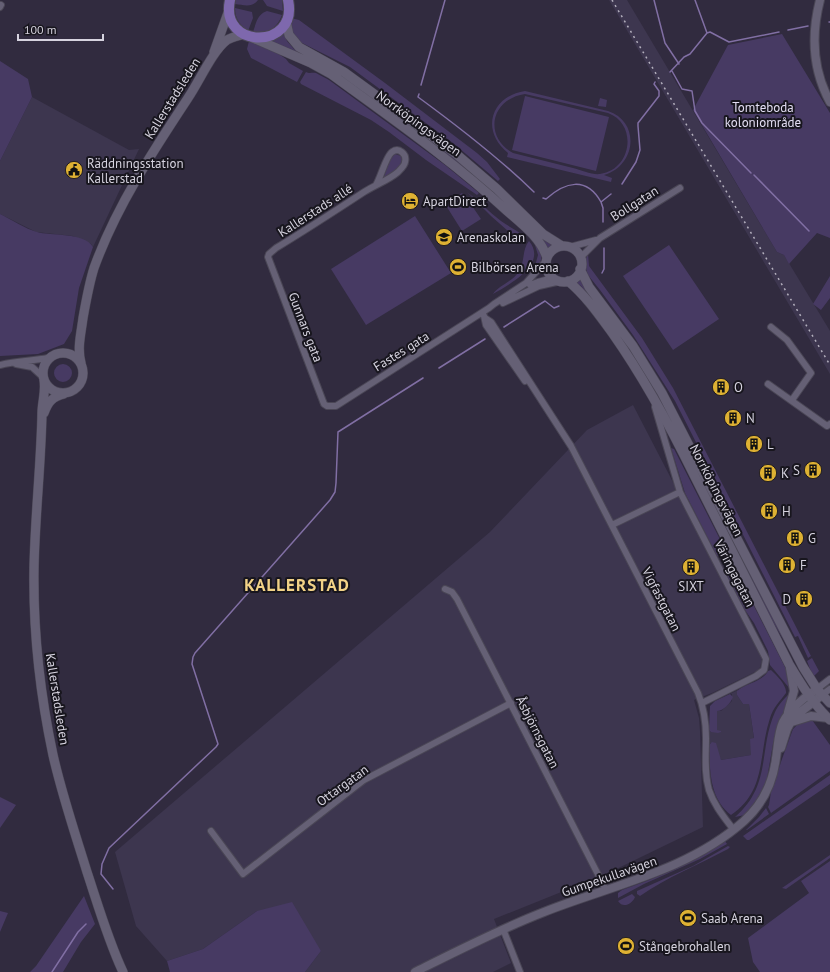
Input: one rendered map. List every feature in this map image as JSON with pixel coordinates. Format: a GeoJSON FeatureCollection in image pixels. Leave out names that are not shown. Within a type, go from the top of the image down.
{"type":"FeatureCollection","features":[{"type":"Feature","properties":{"kind":"main road"},"geometry":{"type":"LineString","coordinates":[[287,17],[288,0]]}},
{"type":"Feature","properties":{"kind":"main road"},"geometry":{"type":"LineString","coordinates":[[230,5],[232,22],[238,29],[249,36],[261,38],[279,31],[295,0]]}},
{"type":"Feature","properties":{"kind":"main road","name":"Kallerstadsleden"},"geometry":{"type":"LineString","coordinates":[[211,59],[230,5]]}},
{"type":"Feature","properties":{"kind":"main road","name":"Norrköpingsvägen"},"geometry":{"type":"LineString","coordinates":[[287,17],[289,35],[299,47],[344,72],[455,154],[497,189],[543,234],[566,247]]}},
{"type":"Feature","properties":{"kind":"main road","name":"Norrköpingsvägen"},"geometry":{"type":"LineString","coordinates":[[249,36],[311,63],[331,74],[452,162],[532,234],[544,250],[546,260]]}},
{"type":"Feature","properties":{"kind":"main road","name":"Kallerstadsleden"},"geometry":{"type":"LineString","coordinates":[[81,363],[78,347],[89,289],[94,269],[106,238],[148,160],[194,89],[211,59],[219,48],[228,40],[249,36]]}},
{"type":"Feature","properties":{"kind":"main road"},"geometry":{"type":"LineString","coordinates":[[566,247],[576,251],[580,258],[580,270],[577,275],[561,280],[547,270],[546,260],[552,250],[566,247]]}},
{"type":"Feature","properties":{"kind":"main road","name":"Norrköpingsvägen"},"geometry":{"type":"LineString","coordinates":[[580,270],[589,287],[633,346],[662,393],[803,666],[820,692],[830,703]]}},
{"type":"Feature","properties":{"kind":"main road","name":"Norrköpingsvägen"},"geometry":{"type":"LineString","coordinates":[[561,280],[586,298],[627,354],[689,463],[789,664],[811,698],[829,719]]}},
{"type":"Feature","properties":{"kind":"main road","name":"Kallerstadsleden"},"geometry":{"type":"LineString","coordinates":[[62,352],[72,345],[82,327]]}},
{"type":"Feature","properties":{"kind":"main road"},"geometry":{"type":"LineString","coordinates":[[62,352],[75,356],[81,363],[84,372],[80,385],[73,391],[64,394],[54,392],[43,379],[44,365],[48,358],[54,354],[62,352]]}},
{"type":"Feature","properties":{"kind":"main road","name":"Kallerstadsleden"},"geometry":{"type":"LineString","coordinates":[[43,379],[45,390],[42,407],[40,472],[34,549],[33,598],[36,647],[43,700],[54,756],[66,804],[106,929],[123,972]]}},
{"type":"Feature","properties":{"kind":"main road","name":"Kallerstadsleden"},"geometry":{"type":"LineString","coordinates":[[42,420],[47,405],[51,400],[58,395],[64,394]]}},
{"type":"Feature","properties":{"kind":"street"},"geometry":{"type":"LineString","coordinates":[[820,0],[816,15],[814,50],[821,83],[830,102]]}},
{"type":"Feature","properties":{"kind":"street","name":"Kallerstads allé"},"geometry":{"type":"LineString","coordinates":[[268,257],[272,251],[376,184],[398,172],[404,166],[405,158],[402,152],[398,150],[389,154],[380,178],[376,184]]}},
{"type":"Feature","properties":{"kind":"street","name":"Bollgatan"},"geometry":{"type":"LineString","coordinates":[[580,258],[600,238],[680,188]]}},
{"type":"Feature","properties":{"kind":"street","name":"Bollgatan"},"geometry":{"type":"LineString","coordinates":[[566,247],[600,238]]}},
{"type":"Feature","properties":{"kind":"street","name":"Gunnars gata"},"geometry":{"type":"LineString","coordinates":[[268,257],[324,404]]}},
{"type":"Feature","properties":{"kind":"street","name":"Fastes gata"},"geometry":{"type":"LineString","coordinates":[[324,404],[331,407],[336,406],[483,316],[494,304],[526,283],[546,260]]}},
{"type":"Feature","properties":{"kind":"street","name":"Fastes gata"},"geometry":{"type":"LineString","coordinates":[[489,308],[496,307],[534,284],[561,280]]}},
{"type":"Feature","properties":{"kind":"street","name":"Vigfastgatan"},"geometry":{"type":"LineString","coordinates":[[483,316],[491,322],[571,446],[698,693],[702,703],[705,720],[706,776],[709,789],[713,800],[733,829]]}},
{"type":"Feature","properties":{"kind":"street"},"geometry":{"type":"LineString","coordinates":[[771,327],[786,340],[811,373],[792,400]]}},
{"type":"Feature","properties":{"kind":"street"},"geometry":{"type":"LineString","coordinates":[[0,364],[48,358]]}},
{"type":"Feature","properties":{"kind":"street"},"geometry":{"type":"LineString","coordinates":[[11,363],[32,368],[43,379]]}},
{"type":"Feature","properties":{"kind":"street"},"geometry":{"type":"LineString","coordinates":[[768,384],[827,426],[830,424]]}},
{"type":"Feature","properties":{"kind":"street","name":"Väringagatan"},"geometry":{"type":"LineString","coordinates":[[651,394],[680,492],[766,659],[764,670],[756,676],[702,703]]}},
{"type":"Feature","properties":{"kind":"street"},"geometry":{"type":"LineString","coordinates":[[612,525],[680,492]]}},
{"type":"Feature","properties":{"kind":"street","name":"Åsbjörnsgatan"},"geometry":{"type":"LineString","coordinates":[[445,589],[452,592],[457,599],[606,890]]}},
{"type":"Feature","properties":{"kind":"street"},"geometry":{"type":"LineString","coordinates":[[788,714],[794,691],[789,664]]}},
{"type":"Feature","properties":{"kind":"street"},"geometry":{"type":"LineString","coordinates":[[820,692],[830,679]]}},
{"type":"Feature","properties":{"kind":"street"},"geometry":{"type":"LineString","coordinates":[[820,692],[830,689]]}},
{"type":"Feature","properties":{"kind":"street","name":"Gumpekullavägen"},"geometry":{"type":"LineString","coordinates":[[775,764],[779,732],[782,723],[788,714],[820,692]]}},
{"type":"Feature","properties":{"kind":"street","name":"Gumpekullavägen"},"geometry":{"type":"LineString","coordinates":[[415,972],[503,929],[544,912],[673,866],[701,851],[733,829],[743,822],[759,805],[768,788],[789,723],[811,698]]}},
{"type":"Feature","properties":{"kind":"street","name":"Ottargatan"},"geometry":{"type":"LineString","coordinates":[[211,831],[244,874],[364,780],[511,703]]}},
{"type":"Feature","properties":{"kind":"street"},"geometry":{"type":"LineString","coordinates":[[789,723],[811,716],[829,719]]}},
{"type":"Feature","properties":{"kind":"street"},"geometry":{"type":"LineString","coordinates":[[503,929],[520,972]]}},
{"type":"Feature","properties":{"kind":"shaded area"},"geometry":{"type":"Polygon","coordinates":[[[609,0],[627,0],[777,252],[784,255],[830,331],[830,374],[609,0]]]}},
{"type":"Feature","properties":{"kind":"shaded area"},"geometry":{"type":"Polygon","coordinates":[[[32,97],[129,150],[139,149],[93,247],[91,244],[73,236],[36,232],[0,214],[0,161],[32,97]]]}},
{"type":"Feature","properties":{"kind":"shaded area"},"geometry":{"type":"Polygon","coordinates":[[[633,405],[761,652],[762,661],[759,670],[694,700],[699,718],[700,731],[703,827],[606,874],[494,919],[511,963],[493,972],[305,972],[321,951],[257,911],[203,949],[167,961],[136,926],[115,852],[490,532],[587,430],[633,405]]]}},
{"type":"Feature","properties":{"kind":"shaded area"},"geometry":{"type":"Polygon","coordinates":[[[738,690],[737,695],[743,704],[749,704],[754,739],[751,755],[721,760],[711,743],[709,745],[709,730],[711,732],[717,731],[717,711],[721,711],[732,701],[732,694],[730,694],[738,690]]]}},
{"type":"Feature","properties":{"kind":"green space"},"geometry":{"type":"Polygon","coordinates":[[[236,0],[258,0],[256,3],[248,5],[235,4],[236,0]]]}},
{"type":"Feature","properties":{"kind":"green space"},"geometry":{"type":"Polygon","coordinates":[[[263,0],[282,0],[283,11],[267,6],[263,0]]]}},
{"type":"Feature","properties":{"kind":"green space"},"geometry":{"type":"Polygon","coordinates":[[[235,8],[252,12],[253,18],[248,31],[238,21],[235,8]]]}},
{"type":"Feature","properties":{"kind":"green space"},"geometry":{"type":"Polygon","coordinates":[[[267,11],[282,15],[280,20],[271,30],[253,32],[261,14],[267,11]]]}},
{"type":"Feature","properties":{"kind":"green space"},"geometry":{"type":"Polygon","coordinates":[[[291,18],[299,20],[477,153],[487,162],[500,179],[498,181],[453,143],[350,67],[300,42],[293,33],[291,18]]]}},
{"type":"Feature","properties":{"kind":"green space"},"geometry":{"type":"Polygon","coordinates":[[[284,32],[287,41],[294,49],[336,70],[467,167],[553,245],[548,249],[348,82],[269,41],[284,32]]]}},
{"type":"Feature","properties":{"kind":"green space","name":"Tomteboda koloniområde"},"geometry":{"type":"Polygon","coordinates":[[[782,34],[830,113],[830,238],[817,233],[789,264],[784,255],[777,252],[693,110],[728,45],[782,34]]]}},
{"type":"Feature","properties":{"kind":"green space"},"geometry":{"type":"Polygon","coordinates":[[[249,41],[276,52],[289,63],[303,71],[297,82],[251,58],[247,49],[249,41]]]}},
{"type":"Feature","properties":{"kind":"green space"},"geometry":{"type":"Polygon","coordinates":[[[0,61],[28,79],[32,97],[0,161],[0,61]]]}},
{"type":"Feature","properties":{"kind":"green space"},"geometry":{"type":"Polygon","coordinates":[[[306,72],[316,73],[329,80],[445,165],[479,193],[477,195],[371,120],[301,84],[300,82],[306,72]]]}},
{"type":"Feature","properties":{"kind":"green space"},"geometry":{"type":"Polygon","coordinates":[[[525,91],[608,111],[619,117],[626,124],[630,134],[630,144],[628,154],[623,163],[615,170],[604,175],[612,178],[611,182],[507,157],[508,153],[499,144],[494,135],[492,125],[493,116],[497,107],[513,94],[525,91]],[[525,94],[513,97],[498,110],[495,119],[495,128],[497,137],[504,146],[513,153],[590,173],[600,174],[611,171],[619,164],[625,156],[627,146],[627,136],[624,127],[618,119],[608,113],[525,94]]]}},
{"type":"Feature","properties":{"kind":"green space"},"geometry":{"type":"Polygon","coordinates":[[[525,96],[609,117],[596,171],[512,150],[525,96]]]}},
{"type":"Feature","properties":{"kind":"green space"},"geometry":{"type":"Polygon","coordinates":[[[600,98],[607,100],[606,107],[598,106],[600,98]]]}},
{"type":"Feature","properties":{"kind":"green space"},"geometry":{"type":"Polygon","coordinates":[[[395,154],[401,156],[402,160],[400,167],[394,173],[383,179],[391,157],[395,154]]]}},
{"type":"Feature","properties":{"kind":"green space"},"geometry":{"type":"Polygon","coordinates":[[[467,192],[501,221],[525,237],[522,239],[517,239],[467,192]]]}},
{"type":"Feature","properties":{"kind":"green space"},"geometry":{"type":"Polygon","coordinates":[[[462,193],[481,219],[462,231],[445,204],[462,193]]]}},
{"type":"Feature","properties":{"kind":"green space"},"geometry":{"type":"Polygon","coordinates":[[[0,214],[33,231],[67,235],[83,239],[89,242],[93,247],[79,288],[72,331],[64,344],[38,354],[0,356],[0,214]]]}},
{"type":"Feature","properties":{"kind":"green space"},"geometry":{"type":"Polygon","coordinates":[[[415,216],[451,273],[366,325],[331,269],[415,216]]]}},
{"type":"Feature","properties":{"kind":"green space"},"geometry":{"type":"Polygon","coordinates":[[[529,241],[534,249],[534,258],[530,265],[517,279],[493,294],[520,270],[525,249],[529,241]]]}},
{"type":"Feature","properties":{"kind":"green space"},"geometry":{"type":"Polygon","coordinates":[[[537,244],[541,259],[536,269],[535,266],[538,255],[535,245],[537,244]]]}},
{"type":"Feature","properties":{"kind":"green space"},"geometry":{"type":"Polygon","coordinates":[[[669,245],[719,319],[673,350],[623,276],[669,245]]]}},
{"type":"Feature","properties":{"kind":"green space"},"geometry":{"type":"Polygon","coordinates":[[[588,254],[589,266],[642,338],[673,388],[811,656],[808,658],[798,636],[795,637],[675,401],[633,335],[588,275],[585,260],[588,254]]]}},
{"type":"Feature","properties":{"kind":"green space"},"geometry":{"type":"Polygon","coordinates":[[[830,276],[830,298],[821,310],[813,304],[830,276]]]}},
{"type":"Feature","properties":{"kind":"green space"},"geometry":{"type":"Polygon","coordinates":[[[580,278],[626,342],[670,413],[807,680],[806,681],[771,619],[681,441],[593,301],[581,286],[575,282],[580,278]]]}},
{"type":"Feature","properties":{"kind":"green space"},"geometry":{"type":"Polygon","coordinates":[[[63,364],[69,367],[72,373],[69,379],[63,382],[57,379],[54,373],[57,367],[63,364]]]}},
{"type":"Feature","properties":{"kind":"green space"},"geometry":{"type":"Polygon","coordinates":[[[671,448],[674,449],[786,669],[790,689],[770,665],[768,651],[727,575],[731,573],[721,554],[717,556],[685,493],[671,448]]]}},
{"type":"Feature","properties":{"kind":"green space"},"geometry":{"type":"Polygon","coordinates":[[[812,658],[819,671],[813,677],[807,661],[812,658]]]}},
{"type":"Feature","properties":{"kind":"green space"},"geometry":{"type":"Polygon","coordinates":[[[771,670],[785,687],[786,693],[771,714],[766,732],[760,771],[751,795],[743,805],[731,815],[718,800],[712,783],[709,745],[712,742],[716,743],[721,760],[751,755],[750,739],[754,738],[749,704],[743,704],[737,695],[737,691],[762,678],[768,671],[771,670]]]}},
{"type":"Feature","properties":{"kind":"green space"},"geometry":{"type":"Polygon","coordinates":[[[790,693],[791,699],[778,727],[773,744],[766,784],[750,810],[745,815],[735,817],[747,805],[754,792],[759,780],[770,726],[776,709],[790,693]]]}},
{"type":"Feature","properties":{"kind":"green space"},"geometry":{"type":"Polygon","coordinates":[[[730,694],[733,697],[730,702],[724,708],[717,711],[717,730],[721,732],[711,732],[709,730],[710,706],[715,701],[730,694]]]}},
{"type":"Feature","properties":{"kind":"green space"},"geometry":{"type":"Polygon","coordinates":[[[812,720],[830,745],[830,771],[771,813],[768,807],[771,792],[793,729],[798,724],[812,720]]]}},
{"type":"Feature","properties":{"kind":"green space"},"geometry":{"type":"Polygon","coordinates":[[[830,775],[830,784],[749,840],[743,836],[830,775]]]}},
{"type":"Feature","properties":{"kind":"green space"},"geometry":{"type":"Polygon","coordinates":[[[0,797],[16,805],[0,828],[0,797]]]}},
{"type":"Feature","properties":{"kind":"green space"},"geometry":{"type":"Polygon","coordinates":[[[766,808],[769,814],[746,830],[759,817],[766,808]]]}},
{"type":"Feature","properties":{"kind":"green space"},"geometry":{"type":"Polygon","coordinates":[[[725,841],[727,844],[700,859],[644,884],[618,898],[618,893],[622,890],[675,869],[701,856],[725,841]]]}},
{"type":"Feature","properties":{"kind":"green space"},"geometry":{"type":"Polygon","coordinates":[[[728,846],[730,847],[728,849],[672,877],[640,896],[637,894],[637,891],[693,866],[728,846]]]}},
{"type":"Feature","properties":{"kind":"green space"},"geometry":{"type":"Polygon","coordinates":[[[830,855],[830,858],[786,889],[782,888],[830,855]]]}},
{"type":"Feature","properties":{"kind":"green space"},"geometry":{"type":"Polygon","coordinates":[[[830,861],[830,972],[760,972],[753,962],[748,938],[809,893],[801,881],[830,861]]]}},
{"type":"Feature","properties":{"kind":"green space"},"geometry":{"type":"Polygon","coordinates":[[[632,894],[635,897],[634,900],[627,905],[622,905],[618,901],[632,894]]]}},
{"type":"Feature","properties":{"kind":"green space"},"geometry":{"type":"Polygon","coordinates":[[[84,896],[95,924],[81,942],[63,972],[30,972],[36,966],[84,896]]]}},
{"type":"Feature","properties":{"kind":"green space"},"geometry":{"type":"Polygon","coordinates":[[[292,902],[321,951],[305,972],[170,972],[167,961],[203,949],[257,911],[292,902]]]}},
{"type":"Feature","properties":{"kind":"green space"},"geometry":{"type":"Polygon","coordinates":[[[0,911],[8,913],[0,932],[0,911]]]}},
{"type":"Feature","properties":{"kind":"waterway"},"geometry":{"type":"LineString","coordinates":[[421,85],[445,0]]}},
{"type":"Feature","properties":{"kind":"waterway"},"geometry":{"type":"LineString","coordinates":[[654,0],[665,43],[679,64]]}},
{"type":"Feature","properties":{"kind":"waterway"},"geometry":{"type":"LineString","coordinates":[[695,0],[707,33]]}},
{"type":"Feature","properties":{"kind":"waterway"},"geometry":{"type":"LineString","coordinates":[[788,30],[808,26]]}},
{"type":"Feature","properties":{"kind":"waterway"},"geometry":{"type":"LineString","coordinates":[[670,72],[684,57],[690,54],[707,33],[710,32],[729,42],[779,32]]}},
{"type":"Feature","properties":{"kind":"waterway"},"geometry":{"type":"LineString","coordinates":[[672,71],[682,89],[692,91],[695,111],[702,123],[751,173]]}},
{"type":"Feature","properties":{"kind":"waterway"},"geometry":{"type":"LineString","coordinates":[[622,184],[636,162],[640,150],[638,123],[659,96],[659,91],[654,84],[655,82]]}},
{"type":"Feature","properties":{"kind":"waterway"},"geometry":{"type":"LineString","coordinates":[[419,94],[418,97],[478,143],[534,192]]}},
{"type":"Feature","properties":{"kind":"waterway"},"geometry":{"type":"LineString","coordinates":[[754,175],[809,231]]}},
{"type":"Feature","properties":{"kind":"waterway"},"geometry":{"type":"LineString","coordinates":[[543,198],[546,199],[560,189],[575,184],[589,188],[601,202]]}},
{"type":"Feature","properties":{"kind":"waterway"},"geometry":{"type":"LineString","coordinates":[[603,222],[603,208],[601,202],[611,194]]}},
{"type":"Feature","properties":{"kind":"waterway"},"geometry":{"type":"LineString","coordinates":[[602,273],[604,269],[604,248]]}},
{"type":"Feature","properties":{"kind":"waterway"},"geometry":{"type":"LineString","coordinates":[[504,327],[545,301],[554,308],[559,306]]}},
{"type":"Feature","properties":{"kind":"waterway"},"geometry":{"type":"LineString","coordinates":[[439,368],[485,339]]}},
{"type":"Feature","properties":{"kind":"waterway"},"geometry":{"type":"LineString","coordinates":[[113,889],[101,874],[102,864],[109,848],[218,744],[192,664],[195,653],[330,500],[335,492],[338,432],[423,378]]}},
{"type":"Feature","properties":{"kind":"waterway"},"geometry":{"type":"LineString","coordinates":[[52,972],[78,932],[86,924]]}},
{"type":"Feature","properties":{"kind":"railway"},"geometry":{"type":"LineString","coordinates":[[612,0],[830,365]]}},
{"type":"Feature","properties":{"kind":"place","name":"Räddningsstation Kallerstad"},"geometry":{"type":"Point","coordinates":[74,170]}},
{"type":"Feature","properties":{"kind":"place","name":"ApartDirect"},"geometry":{"type":"Point","coordinates":[410,201]}},
{"type":"Feature","properties":{"kind":"place","name":"Arenaskolan"},"geometry":{"type":"Point","coordinates":[444,237]}},
{"type":"Feature","properties":{"kind":"place","name":"Bilbörsen Arena"},"geometry":{"type":"Point","coordinates":[458,267]}},
{"type":"Feature","properties":{"kind":"place","name":"O"},"geometry":{"type":"Point","coordinates":[721,387]}},
{"type":"Feature","properties":{"kind":"place","name":"N"},"geometry":{"type":"Point","coordinates":[733,418]}},
{"type":"Feature","properties":{"kind":"place","name":"L"},"geometry":{"type":"Point","coordinates":[754,444]}},
{"type":"Feature","properties":{"kind":"place","name":"S"},"geometry":{"type":"Point","coordinates":[813,470]}},
{"type":"Feature","properties":{"kind":"place","name":"K"},"geometry":{"type":"Point","coordinates":[768,473]}},
{"type":"Feature","properties":{"kind":"place","name":"H"},"geometry":{"type":"Point","coordinates":[769,511]}},
{"type":"Feature","properties":{"kind":"place","name":"G"},"geometry":{"type":"Point","coordinates":[795,538]}},
{"type":"Feature","properties":{"kind":"place","name":"F"},"geometry":{"type":"Point","coordinates":[787,565]}},
{"type":"Feature","properties":{"kind":"place","name":"SIXT"},"geometry":{"type":"Point","coordinates":[691,567]}},
{"type":"Feature","properties":{"kind":"place","name":"D"},"geometry":{"type":"Point","coordinates":[804,599]}},
{"type":"Feature","properties":{"kind":"place","name":"Saab Arena"},"geometry":{"type":"Point","coordinates":[688,918]}},
{"type":"Feature","properties":{"kind":"place","name":"Stångebrohallen"},"geometry":{"type":"Point","coordinates":[626,946]}},
{"type":"Feature","properties":{"kind":"district","name":"KALLERSTAD"},"geometry":{"type":"Point","coordinates":[297,585]}}]}
